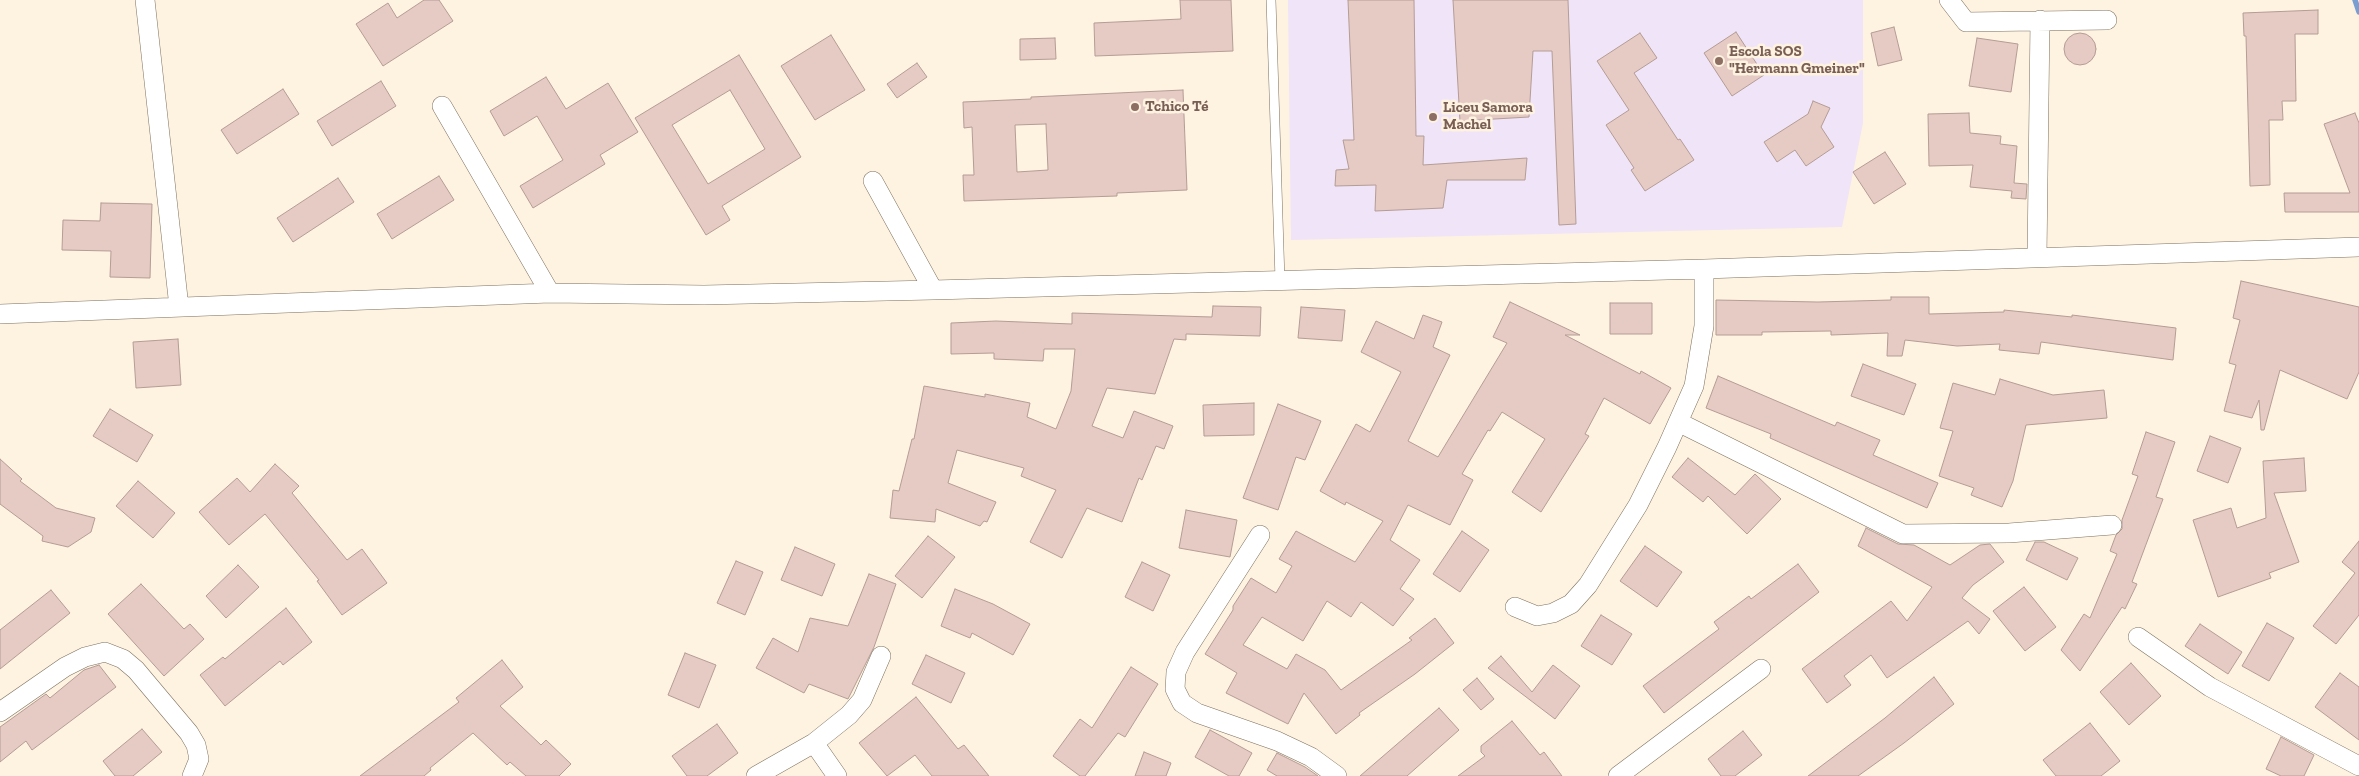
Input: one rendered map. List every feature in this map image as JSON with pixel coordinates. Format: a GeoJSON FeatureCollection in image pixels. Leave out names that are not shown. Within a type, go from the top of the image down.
{"type":"FeatureCollection","features":[{"type":"Feature","properties":{"kind":"street"},"geometry":{"type":"LineString","coordinates":[[145,0],[179,307]]}},
{"type":"Feature","properties":{"kind":"street"},"geometry":{"type":"LineString","coordinates":[[1949,0],[1966,22],[2108,20]]}},
{"type":"Feature","properties":{"kind":"street"},"geometry":{"type":"LineString","coordinates":[[2037,256],[2040,20]]}},
{"type":"Feature","properties":{"kind":"street"},"geometry":{"type":"LineString","coordinates":[[442,106],[550,293]]}},
{"type":"Feature","properties":{"kind":"street"},"geometry":{"type":"LineString","coordinates":[[873,180],[933,290]]}},
{"type":"Feature","properties":{"kind":"street"},"geometry":{"type":"LineString","coordinates":[[0,314],[550,293],[704,295],[933,290],[1704,269],[2037,256],[2359,247]]}},
{"type":"Feature","properties":{"kind":"street"},"geometry":{"type":"LineString","coordinates":[[1516,606],[1536,616],[1554,613],[1571,604],[1588,585],[1638,505],[1694,386],[1701,356],[1704,326],[1704,269]]}},
{"type":"Feature","properties":{"kind":"street"},"geometry":{"type":"LineString","coordinates":[[1678,422],[1903,534],[2009,533],[2112,524]]}},
{"type":"Feature","properties":{"kind":"street"},"geometry":{"type":"LineString","coordinates":[[1260,535],[1184,652],[1176,672],[1175,689],[1182,703],[1197,713],[1277,741],[1311,758],[1337,776]]}},
{"type":"Feature","properties":{"kind":"street"},"geometry":{"type":"LineString","coordinates":[[2138,637],[2210,687],[2359,766]]}},
{"type":"Feature","properties":{"kind":"street"},"geometry":{"type":"LineString","coordinates":[[0,712],[65,667],[85,657],[105,652],[123,659],[136,670],[189,734],[196,745],[199,759],[192,776]]}},
{"type":"Feature","properties":{"kind":"street"},"geometry":{"type":"LineString","coordinates":[[756,776],[814,743],[849,715],[862,700],[881,656]]}},
{"type":"Feature","properties":{"kind":"street"},"geometry":{"type":"LineString","coordinates":[[1618,776],[1761,669]]}},
{"type":"Feature","properties":{"kind":"street"},"geometry":{"type":"LineString","coordinates":[[814,743],[837,776]]}},
{"type":"Feature","properties":{"kind":"lane"},"geometry":{"type":"LineString","coordinates":[[1271,0],[1280,280]]}},
{"type":"Feature","properties":{"kind":"shaded area"},"geometry":{"type":"Polygon","coordinates":[[[1288,0],[1863,0],[1863,123],[1842,227],[1291,240],[1288,0]]]}},
{"type":"Feature","properties":{"kind":"building"},"geometry":{"type":"Polygon","coordinates":[[[424,0],[439,0],[453,21],[383,66],[356,24],[388,3],[397,18],[424,0]]]}},
{"type":"Feature","properties":{"kind":"building"},"geometry":{"type":"Polygon","coordinates":[[[1180,0],[1231,0],[1233,51],[1095,56],[1094,23],[1181,19],[1180,0]]]}},
{"type":"Feature","properties":{"kind":"building"},"geometry":{"type":"Polygon","coordinates":[[[1348,0],[1414,0],[1416,136],[1424,136],[1423,165],[1527,158],[1525,180],[1447,180],[1443,208],[1375,211],[1376,185],[1335,186],[1336,170],[1349,169],[1343,140],[1354,140],[1348,0]]]}},
{"type":"Feature","properties":{"kind":"building"},"geometry":{"type":"Polygon","coordinates":[[[1453,0],[1568,0],[1576,224],[1559,225],[1552,51],[1533,51],[1529,117],[1460,121],[1453,0]]]}},
{"type":"Feature","properties":{"kind":"building"},"geometry":{"type":"Polygon","coordinates":[[[2318,10],[2318,34],[2295,34],[2296,101],[2282,101],[2283,120],[2269,120],[2270,185],[2250,186],[2246,36],[2244,36],[2243,13],[2318,10]]]}},
{"type":"Feature","properties":{"kind":"building"},"geometry":{"type":"Polygon","coordinates":[[[1894,27],[1902,60],[1878,66],[1871,33],[1894,27]]]}},
{"type":"Feature","properties":{"kind":"building"},"geometry":{"type":"Polygon","coordinates":[[[1736,32],[1764,75],[1732,96],[1704,53],[1736,32]]]}},
{"type":"Feature","properties":{"kind":"building"},"geometry":{"type":"Polygon","coordinates":[[[1640,33],[1657,58],[1634,73],[1678,140],[1680,139],[1694,160],[1645,191],[1631,170],[1634,168],[1606,125],[1629,110],[1597,61],[1640,33]]]}},
{"type":"Feature","properties":{"kind":"building"},"geometry":{"type":"Polygon","coordinates":[[[2080,33],[2086,34],[2091,38],[2095,43],[2095,55],[2091,60],[2086,64],[2080,65],[2074,64],[2069,60],[2065,55],[2064,49],[2065,43],[2069,38],[2074,34],[2080,33]]]}},
{"type":"Feature","properties":{"kind":"building"},"geometry":{"type":"Polygon","coordinates":[[[831,35],[865,90],[815,120],[781,66],[831,35]]]}},
{"type":"Feature","properties":{"kind":"building"},"geometry":{"type":"Polygon","coordinates":[[[1055,38],[1056,59],[1020,60],[1020,39],[1055,38]]]}},
{"type":"Feature","properties":{"kind":"building"},"geometry":{"type":"Polygon","coordinates":[[[1977,38],[2018,44],[2011,92],[1969,86],[1977,38]]]}},
{"type":"Feature","properties":{"kind":"building"},"geometry":{"type":"Polygon","coordinates":[[[739,55],[801,157],[722,206],[730,220],[706,235],[635,118],[739,55]],[[730,90],[672,125],[708,184],[765,149],[730,90]]]}},
{"type":"Feature","properties":{"kind":"building"},"geometry":{"type":"Polygon","coordinates":[[[917,63],[927,77],[897,98],[887,84],[917,63]]]}},
{"type":"Feature","properties":{"kind":"building"},"geometry":{"type":"Polygon","coordinates":[[[546,77],[566,109],[608,83],[638,132],[600,155],[605,164],[533,208],[520,186],[563,160],[537,116],[504,136],[490,111],[546,77]]]}},
{"type":"Feature","properties":{"kind":"building"},"geometry":{"type":"Polygon","coordinates":[[[381,81],[396,106],[332,146],[317,121],[381,81]]]}},
{"type":"Feature","properties":{"kind":"building"},"geometry":{"type":"Polygon","coordinates":[[[283,89],[299,114],[237,154],[221,130],[283,89]]]}},
{"type":"Feature","properties":{"kind":"building"},"geometry":{"type":"Polygon","coordinates":[[[1183,90],[1187,190],[1117,193],[1117,196],[964,201],[963,175],[974,175],[972,127],[964,128],[963,102],[1031,99],[1031,97],[1183,90]],[[1046,124],[1015,125],[1017,172],[1048,170],[1046,124]]]}},
{"type":"Feature","properties":{"kind":"building"},"geometry":{"type":"Polygon","coordinates":[[[1813,101],[1830,108],[1821,127],[1834,147],[1806,166],[1795,150],[1777,162],[1764,142],[1808,114],[1813,101]]]}},
{"type":"Feature","properties":{"kind":"building"},"geometry":{"type":"Polygon","coordinates":[[[1969,113],[1970,133],[2001,136],[2000,144],[2017,146],[2014,183],[2027,184],[2026,199],[2011,198],[2012,191],[1970,187],[1973,165],[1929,166],[1928,114],[1969,113]]]}},
{"type":"Feature","properties":{"kind":"building"},"geometry":{"type":"Polygon","coordinates":[[[2355,113],[2359,123],[2359,212],[2285,212],[2284,193],[2350,193],[2324,124],[2355,113]]]}},
{"type":"Feature","properties":{"kind":"building"},"geometry":{"type":"Polygon","coordinates":[[[1885,152],[1906,184],[1874,204],[1853,172],[1885,152]]]}},
{"type":"Feature","properties":{"kind":"building"},"geometry":{"type":"Polygon","coordinates":[[[439,176],[454,200],[392,239],[377,214],[439,176]]]}},
{"type":"Feature","properties":{"kind":"building"},"geometry":{"type":"Polygon","coordinates":[[[338,178],[354,202],[293,242],[277,218],[338,178]]]}},
{"type":"Feature","properties":{"kind":"building"},"geometry":{"type":"Polygon","coordinates":[[[101,203],[152,204],[150,278],[110,277],[111,251],[62,250],[63,220],[100,221],[101,203]]]}},
{"type":"Feature","properties":{"kind":"building"},"geometry":{"type":"Polygon","coordinates":[[[2241,281],[2359,307],[2359,372],[2347,399],[2280,370],[2264,430],[2261,430],[2259,400],[2252,418],[2224,411],[2236,365],[2229,363],[2240,320],[2233,318],[2241,281]]]}},
{"type":"Feature","properties":{"kind":"building"},"geometry":{"type":"Polygon","coordinates":[[[1891,297],[1929,297],[1929,314],[2004,312],[2004,310],[2072,317],[2072,315],[2176,328],[2173,360],[2041,342],[2039,354],[1999,350],[2000,344],[1957,346],[1905,340],[1902,356],[1887,356],[1888,333],[1831,335],[1831,331],[1762,332],[1762,335],[1716,335],[1716,300],[1818,302],[1891,300],[1891,297]]]}},
{"type":"Feature","properties":{"kind":"building"},"geometry":{"type":"Polygon","coordinates":[[[1510,302],[1580,335],[1565,335],[1640,374],[1641,371],[1671,388],[1650,424],[1604,398],[1585,434],[1589,436],[1541,512],[1512,492],[1545,439],[1502,412],[1490,431],[1488,430],[1462,474],[1473,480],[1450,525],[1408,505],[1390,540],[1420,560],[1400,589],[1414,599],[1393,626],[1361,602],[1351,617],[1327,601],[1303,641],[1262,617],[1243,645],[1287,669],[1296,654],[1325,670],[1341,690],[1412,640],[1409,638],[1435,618],[1454,643],[1415,674],[1359,713],[1360,715],[1336,734],[1304,693],[1288,724],[1226,693],[1237,673],[1205,654],[1251,578],[1276,593],[1292,566],[1279,559],[1296,531],[1355,562],[1383,521],[1346,502],[1345,505],[1320,491],[1356,424],[1370,432],[1401,372],[1361,352],[1376,321],[1414,339],[1423,315],[1442,322],[1433,347],[1450,355],[1408,441],[1438,457],[1507,343],[1493,337],[1510,302]]]}},
{"type":"Feature","properties":{"kind":"building"},"geometry":{"type":"Polygon","coordinates":[[[1610,303],[1652,303],[1652,334],[1610,334],[1610,303]]]}},
{"type":"Feature","properties":{"kind":"building"},"geometry":{"type":"Polygon","coordinates":[[[1213,306],[1261,307],[1260,336],[1186,334],[1186,340],[1174,339],[1155,394],[1107,388],[1092,426],[1123,438],[1134,411],[1173,426],[1164,449],[1156,446],[1142,480],[1139,478],[1122,522],[1087,508],[1062,558],[1030,542],[1056,490],[1021,476],[1024,468],[957,450],[948,483],[996,502],[987,522],[984,521],[980,526],[936,509],[935,522],[890,518],[893,490],[899,491],[912,439],[914,439],[924,386],[985,397],[985,394],[1030,403],[1027,417],[1056,429],[1071,391],[1075,349],[1044,349],[1043,361],[994,359],[994,353],[951,354],[951,323],[996,321],[1072,324],[1072,313],[1212,317],[1213,306]]]}},
{"type":"Feature","properties":{"kind":"building"},"geometry":{"type":"Polygon","coordinates":[[[1301,307],[1345,310],[1342,341],[1298,338],[1301,307]]]}},
{"type":"Feature","properties":{"kind":"building"},"geometry":{"type":"Polygon","coordinates":[[[178,339],[181,385],[136,388],[133,342],[178,339]]]}},
{"type":"Feature","properties":{"kind":"building"},"geometry":{"type":"Polygon","coordinates":[[[1863,364],[1916,384],[1904,415],[1851,396],[1863,364]]]}},
{"type":"Feature","properties":{"kind":"building"},"geometry":{"type":"Polygon","coordinates":[[[1718,376],[1835,426],[1837,422],[1880,440],[1873,455],[1938,483],[1927,508],[1770,438],[1771,434],[1706,408],[1718,376]]]}},
{"type":"Feature","properties":{"kind":"building"},"geometry":{"type":"Polygon","coordinates":[[[2000,379],[2053,395],[2104,390],[2107,418],[2026,425],[2013,481],[2002,507],[1971,495],[1974,488],[1939,476],[1953,431],[1940,428],[1953,383],[1995,395],[2000,379]]]}},
{"type":"Feature","properties":{"kind":"building"},"geometry":{"type":"Polygon","coordinates":[[[1254,403],[1254,435],[1204,436],[1203,405],[1254,403]]]}},
{"type":"Feature","properties":{"kind":"building"},"geometry":{"type":"Polygon","coordinates":[[[1278,404],[1321,421],[1305,460],[1296,457],[1278,510],[1243,498],[1278,404]]]}},
{"type":"Feature","properties":{"kind":"building"},"geometry":{"type":"Polygon","coordinates":[[[110,409],[153,435],[137,462],[93,436],[110,409]]]}},
{"type":"Feature","properties":{"kind":"building"},"geometry":{"type":"Polygon","coordinates":[[[2146,432],[2175,442],[2156,497],[2163,499],[2132,582],[2137,584],[2125,609],[2122,607],[2080,671],[2061,650],[2084,614],[2090,618],[2117,554],[2110,551],[2116,535],[2122,529],[2122,520],[2138,476],[2132,474],[2146,432]]]}},
{"type":"Feature","properties":{"kind":"building"},"geometry":{"type":"Polygon","coordinates":[[[2210,436],[2241,448],[2228,483],[2197,471],[2210,436]]]}},
{"type":"Feature","properties":{"kind":"building"},"geometry":{"type":"Polygon","coordinates":[[[1688,458],[1735,495],[1755,474],[1781,499],[1747,534],[1708,496],[1703,502],[1672,477],[1688,458]]]}},
{"type":"Feature","properties":{"kind":"building"},"geometry":{"type":"Polygon","coordinates":[[[2304,458],[2306,491],[2274,493],[2299,562],[2269,573],[2271,578],[2218,597],[2193,520],[2231,508],[2237,528],[2266,518],[2263,461],[2304,458]]]}},
{"type":"Feature","properties":{"kind":"building"},"geometry":{"type":"Polygon","coordinates":[[[0,459],[22,479],[20,481],[56,508],[95,518],[91,532],[68,547],[42,541],[43,536],[0,504],[0,459]]]}},
{"type":"Feature","properties":{"kind":"building"},"geometry":{"type":"Polygon","coordinates":[[[275,464],[299,486],[292,493],[347,560],[362,549],[387,583],[342,615],[317,581],[319,580],[265,514],[229,545],[199,512],[237,478],[250,492],[275,464]]]}},
{"type":"Feature","properties":{"kind":"building"},"geometry":{"type":"Polygon","coordinates":[[[138,481],[175,513],[153,538],[116,506],[138,481]]]}},
{"type":"Feature","properties":{"kind":"building"},"geometry":{"type":"Polygon","coordinates":[[[1186,510],[1237,520],[1230,557],[1179,548],[1186,510]]]}},
{"type":"Feature","properties":{"kind":"building"},"geometry":{"type":"Polygon","coordinates":[[[1866,528],[1898,544],[1914,545],[1950,565],[1980,545],[1990,544],[2004,562],[1973,585],[1962,598],[1990,619],[1979,634],[1968,621],[1887,678],[1871,655],[1844,676],[1851,685],[1827,703],[1802,669],[1891,601],[1907,621],[1932,587],[1858,546],[1866,528]]]}},
{"type":"Feature","properties":{"kind":"building"},"geometry":{"type":"Polygon","coordinates":[[[1462,531],[1489,550],[1460,592],[1433,574],[1462,531]]]}},
{"type":"Feature","properties":{"kind":"building"},"geometry":{"type":"Polygon","coordinates":[[[928,536],[955,557],[922,598],[895,576],[928,536]]]}},
{"type":"Feature","properties":{"kind":"building"},"geometry":{"type":"Polygon","coordinates":[[[2359,541],[2359,615],[2336,644],[2313,626],[2355,573],[2342,562],[2359,541]]]}},
{"type":"Feature","properties":{"kind":"building"},"geometry":{"type":"Polygon","coordinates":[[[2035,542],[2044,542],[2078,558],[2067,580],[2026,560],[2035,542]]]}},
{"type":"Feature","properties":{"kind":"building"},"geometry":{"type":"Polygon","coordinates":[[[1645,546],[1682,572],[1657,607],[1620,581],[1645,546]]]}},
{"type":"Feature","properties":{"kind":"building"},"geometry":{"type":"Polygon","coordinates":[[[795,547],[835,564],[822,596],[781,580],[795,547]]]}},
{"type":"Feature","properties":{"kind":"building"},"geometry":{"type":"Polygon","coordinates":[[[736,561],[763,572],[745,615],[717,603],[736,561]]]}},
{"type":"Feature","properties":{"kind":"building"},"geometry":{"type":"Polygon","coordinates":[[[1142,562],[1170,575],[1153,611],[1125,597],[1142,562]]]}},
{"type":"Feature","properties":{"kind":"building"},"geometry":{"type":"Polygon","coordinates":[[[1798,564],[1819,592],[1664,713],[1643,686],[1719,629],[1714,622],[1749,596],[1751,599],[1798,564]]]}},
{"type":"Feature","properties":{"kind":"building"},"geometry":{"type":"Polygon","coordinates":[[[238,565],[259,587],[226,618],[206,596],[238,565]]]}},
{"type":"Feature","properties":{"kind":"building"},"geometry":{"type":"Polygon","coordinates":[[[869,574],[896,584],[874,647],[848,699],[809,684],[804,693],[756,668],[773,638],[798,652],[810,618],[848,626],[869,574]]]}},
{"type":"Feature","properties":{"kind":"building"},"geometry":{"type":"Polygon","coordinates":[[[141,584],[184,629],[190,624],[204,639],[164,676],[108,614],[141,584]]]}},
{"type":"Feature","properties":{"kind":"building"},"geometry":{"type":"Polygon","coordinates":[[[2024,587],[2056,627],[2025,651],[1993,611],[2024,587]]]}},
{"type":"Feature","properties":{"kind":"building"},"geometry":{"type":"Polygon","coordinates":[[[955,589],[993,604],[1030,624],[1013,655],[972,633],[970,638],[941,626],[955,589]]]}},
{"type":"Feature","properties":{"kind":"building"},"geometry":{"type":"Polygon","coordinates":[[[51,590],[70,613],[0,669],[0,630],[51,590]]]}},
{"type":"Feature","properties":{"kind":"building"},"geometry":{"type":"Polygon","coordinates":[[[286,608],[312,642],[283,665],[280,661],[225,706],[200,675],[223,657],[225,659],[286,608]]]}},
{"type":"Feature","properties":{"kind":"building"},"geometry":{"type":"Polygon","coordinates":[[[1601,615],[1632,634],[1612,665],[1581,646],[1601,615]]]}},
{"type":"Feature","properties":{"kind":"building"},"geometry":{"type":"Polygon","coordinates":[[[2267,623],[2294,638],[2269,681],[2242,666],[2267,623]]]}},
{"type":"Feature","properties":{"kind":"building"},"geometry":{"type":"Polygon","coordinates":[[[2200,624],[2242,652],[2228,674],[2185,646],[2200,624]]]}},
{"type":"Feature","properties":{"kind":"building"},"geometry":{"type":"Polygon","coordinates":[[[685,653],[716,665],[699,708],[668,695],[685,653]]]}},
{"type":"Feature","properties":{"kind":"building"},"geometry":{"type":"Polygon","coordinates":[[[926,655],[965,673],[951,703],[912,684],[926,655]]]}},
{"type":"Feature","properties":{"kind":"building"},"geometry":{"type":"Polygon","coordinates":[[[1501,656],[1532,692],[1553,665],[1580,686],[1555,719],[1488,668],[1501,656]]]}},
{"type":"Feature","properties":{"kind":"building"},"geometry":{"type":"Polygon","coordinates":[[[502,660],[523,687],[500,706],[541,745],[546,740],[571,764],[559,776],[526,776],[510,762],[507,765],[473,733],[430,768],[431,770],[424,776],[360,776],[459,702],[456,698],[502,660]]]}},
{"type":"Feature","properties":{"kind":"building"},"geometry":{"type":"Polygon","coordinates":[[[2131,663],[2161,696],[2129,725],[2100,692],[2131,663]]]}},
{"type":"Feature","properties":{"kind":"building"},"geometry":{"type":"Polygon","coordinates":[[[99,665],[116,687],[32,750],[26,741],[0,762],[0,727],[46,694],[50,698],[84,670],[99,665]]]}},
{"type":"Feature","properties":{"kind":"building"},"geometry":{"type":"Polygon","coordinates":[[[1131,667],[1158,684],[1125,737],[1118,733],[1085,776],[1080,776],[1053,756],[1080,719],[1092,728],[1131,667]]]}},
{"type":"Feature","properties":{"kind":"building"},"geometry":{"type":"Polygon","coordinates":[[[2340,673],[2359,687],[2359,740],[2315,707],[2340,673]]]}},
{"type":"Feature","properties":{"kind":"building"},"geometry":{"type":"Polygon","coordinates":[[[1934,677],[1954,704],[1858,776],[1808,776],[1885,718],[1934,677]]]}},
{"type":"Feature","properties":{"kind":"building"},"geometry":{"type":"Polygon","coordinates":[[[1477,678],[1494,699],[1481,710],[1463,690],[1477,678]]]}},
{"type":"Feature","properties":{"kind":"building"},"geometry":{"type":"Polygon","coordinates":[[[916,697],[958,749],[964,745],[989,776],[932,776],[915,755],[887,776],[859,743],[916,697]]]}},
{"type":"Feature","properties":{"kind":"building"},"geometry":{"type":"Polygon","coordinates":[[[1439,708],[1459,730],[1407,776],[1360,776],[1439,708]]]}},
{"type":"Feature","properties":{"kind":"building"},"geometry":{"type":"Polygon","coordinates":[[[1512,721],[1540,755],[1544,752],[1562,776],[1458,776],[1485,756],[1481,752],[1481,746],[1512,721]]]}},
{"type":"Feature","properties":{"kind":"building"},"geometry":{"type":"Polygon","coordinates":[[[2090,723],[2120,761],[2101,776],[2056,776],[2043,760],[2090,723]]]}},
{"type":"Feature","properties":{"kind":"building"},"geometry":{"type":"Polygon","coordinates":[[[717,724],[738,753],[707,776],[687,776],[672,756],[717,724]]]}},
{"type":"Feature","properties":{"kind":"building"},"geometry":{"type":"Polygon","coordinates":[[[142,729],[162,752],[133,776],[115,776],[103,761],[142,729]]]}},
{"type":"Feature","properties":{"kind":"building"},"geometry":{"type":"Polygon","coordinates":[[[1210,730],[1252,753],[1239,776],[1229,776],[1195,757],[1210,730]]]}},
{"type":"Feature","properties":{"kind":"building"},"geometry":{"type":"Polygon","coordinates":[[[1743,731],[1762,755],[1735,776],[1721,776],[1708,759],[1743,731]]]}},
{"type":"Feature","properties":{"kind":"building"},"geometry":{"type":"Polygon","coordinates":[[[2281,737],[2314,755],[2304,776],[2281,776],[2266,769],[2281,737]]]}},
{"type":"Feature","properties":{"kind":"building"},"geometry":{"type":"Polygon","coordinates":[[[1144,752],[1171,763],[1166,776],[1135,776],[1144,752]]]}},
{"type":"Feature","properties":{"kind":"building"},"geometry":{"type":"Polygon","coordinates":[[[1277,753],[1318,776],[1277,776],[1267,770],[1277,753]]]}},
{"type":"Feature","properties":{"kind":"waterway"},"geometry":{"type":"LineString","coordinates":[[2355,0],[2359,12]]}},
{"type":"Feature","properties":{"kind":"place","name":"Escola SOS \"Hermann Gmeiner\""},"geometry":{"type":"Point","coordinates":[1719,61]}},
{"type":"Feature","properties":{"kind":"place","name":"Tchico Té"},"geometry":{"type":"Point","coordinates":[1135,107]}},
{"type":"Feature","properties":{"kind":"place","name":"Liceu Samora Machel"},"geometry":{"type":"Point","coordinates":[1433,117]}}]}
